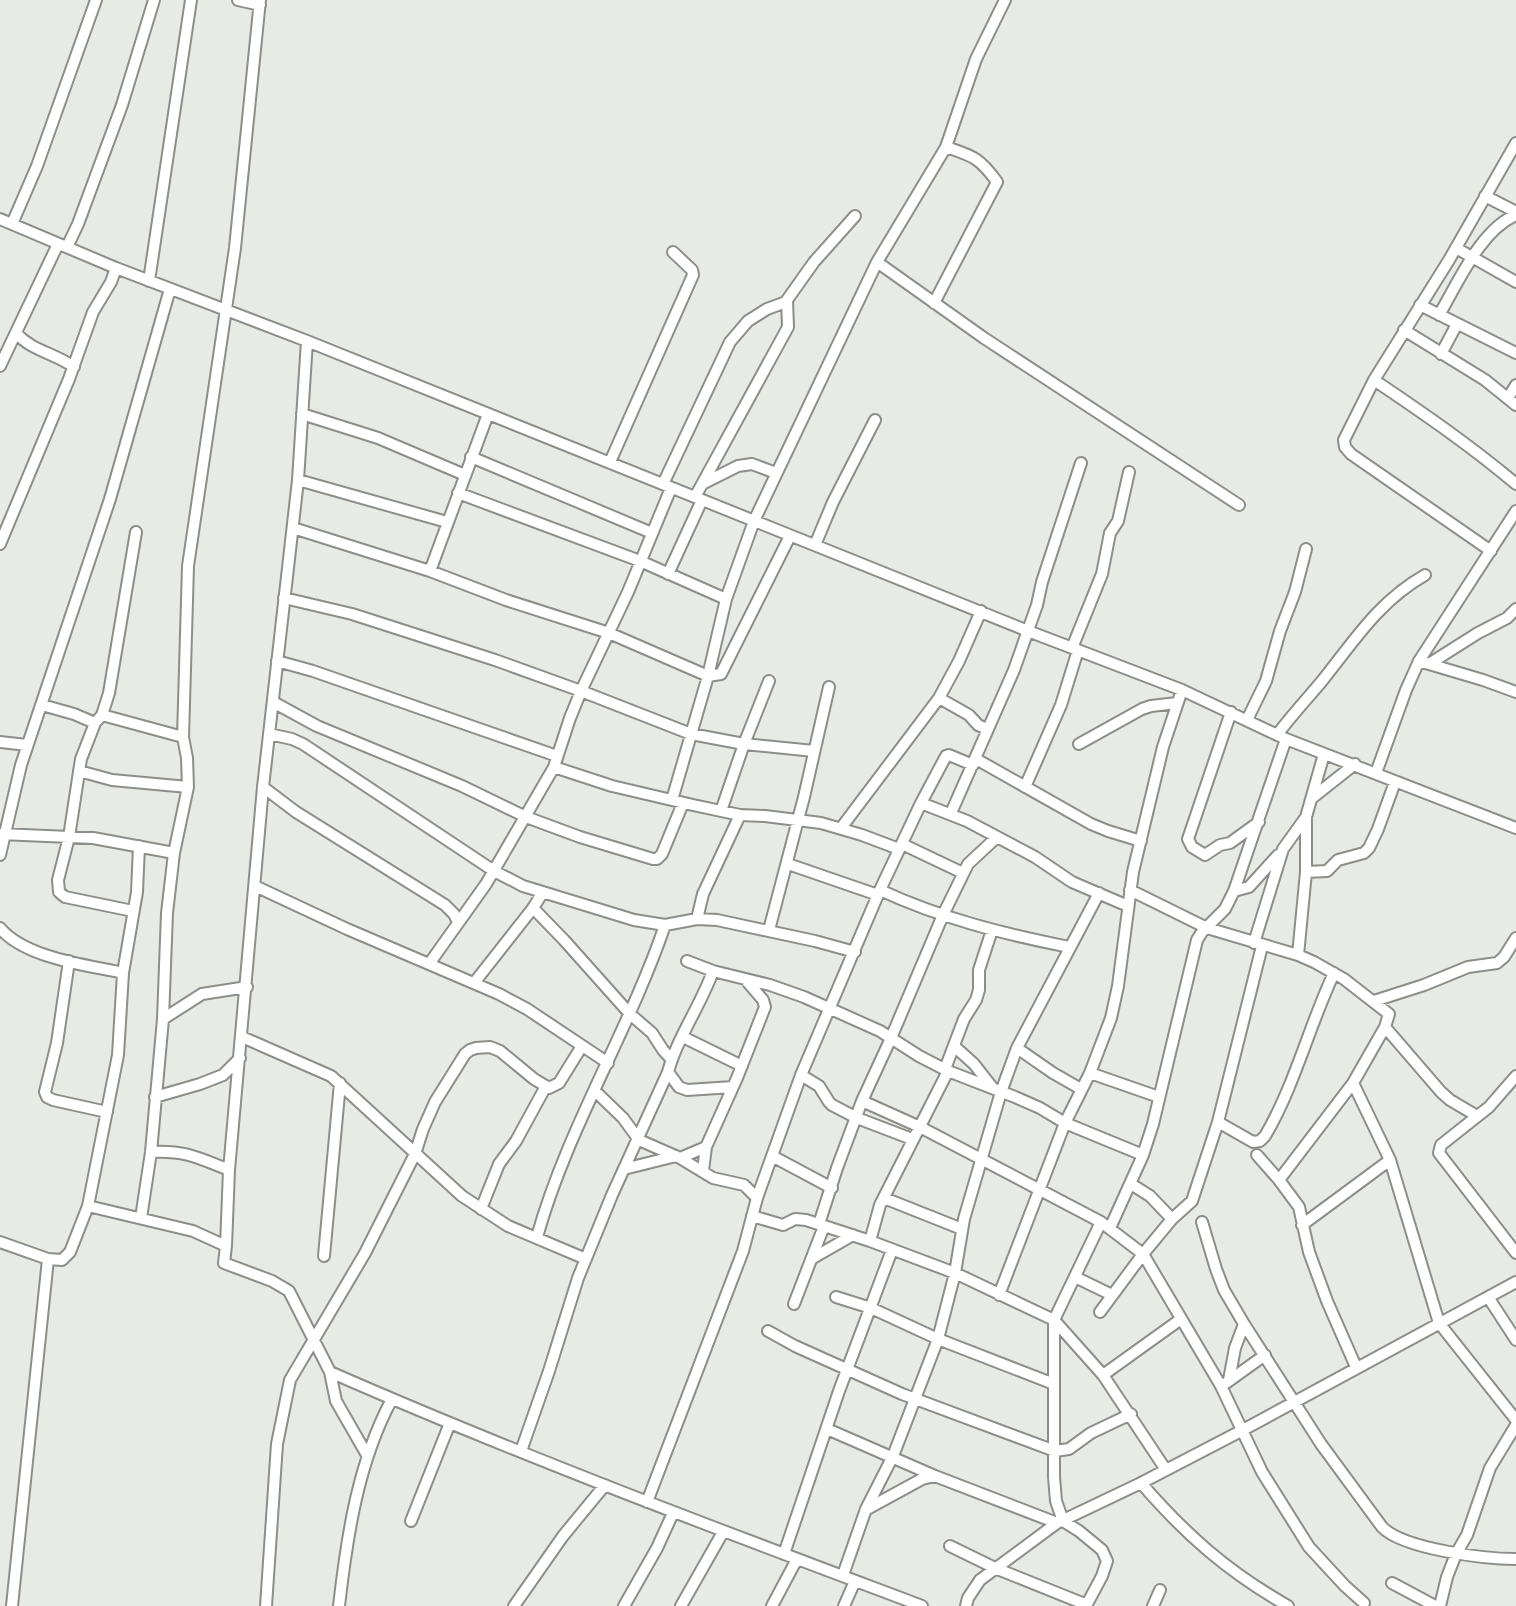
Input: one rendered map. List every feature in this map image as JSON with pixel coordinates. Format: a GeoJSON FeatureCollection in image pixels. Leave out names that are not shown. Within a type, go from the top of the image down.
{"type":"FeatureCollection","features":[{"type":"Feature","properties":{"kind":"street"},"geometry":{"type":"LineString","coordinates":[[0,366],[62,246],[78,224],[122,105],[154,0]]}},
{"type":"Feature","properties":{"kind":"street"},"geometry":{"type":"LineString","coordinates":[[149,280],[191,0]]}},
{"type":"Feature","properties":{"kind":"street"},"geometry":{"type":"LineString","coordinates":[[141,1218],[151,1152],[163,1019],[166,913],[174,853],[188,787],[187,758],[183,737],[188,566],[235,248],[260,2],[238,0]]}},
{"type":"Feature","properties":{"kind":"street"},"geometry":{"type":"LineString","coordinates":[[672,800],[708,676],[726,599],[754,521],[877,262],[946,147],[976,59],[1005,0]]}},
{"type":"Feature","properties":{"kind":"street"},"geometry":{"type":"LineString","coordinates":[[92,3],[69,81],[37,166],[3,221],[116,268],[307,340],[1028,631],[1182,690],[1282,737],[1516,828]]}},
{"type":"Feature","properties":{"kind":"street"},"geometry":{"type":"LineString","coordinates":[[1491,551],[1365,464],[1345,447],[1344,440],[1374,380],[1456,248],[1516,143]]}},
{"type":"Feature","properties":{"kind":"street"},"geometry":{"type":"LineString","coordinates":[[934,303],[997,183],[987,168],[974,157],[946,147]]}},
{"type":"Feature","properties":{"kind":"street"},"geometry":{"type":"LineString","coordinates":[[1439,315],[1473,257],[1495,228],[1516,213],[1485,196]]}},
{"type":"Feature","properties":{"kind":"street"},"geometry":{"type":"LineString","coordinates":[[668,574],[699,498],[702,484],[788,327],[786,302],[813,262],[855,216]]}},
{"type":"Feature","properties":{"kind":"street"},"geometry":{"type":"LineString","coordinates":[[1456,248],[1516,282]]}},
{"type":"Feature","properties":{"kind":"street"},"geometry":{"type":"LineString","coordinates":[[610,462],[693,275],[692,270],[673,252]]}},
{"type":"Feature","properties":{"kind":"street"},"geometry":{"type":"LineString","coordinates":[[877,262],[984,339],[1239,505]]}},
{"type":"Feature","properties":{"kind":"street"},"geometry":{"type":"LineString","coordinates":[[0,544],[74,367],[93,312],[111,282],[116,268]]}},
{"type":"Feature","properties":{"kind":"street"},"geometry":{"type":"LineString","coordinates":[[0,855],[3,834],[27,745],[110,499],[170,289]]}},
{"type":"Feature","properties":{"kind":"street"},"geometry":{"type":"LineString","coordinates":[[429,964],[494,872],[556,762],[581,691],[652,533],[667,486],[729,342],[748,321],[767,309],[786,302]]}},
{"type":"Feature","properties":{"kind":"street"},"geometry":{"type":"LineString","coordinates":[[1420,305],[1516,353]]}},
{"type":"Feature","properties":{"kind":"street"},"geometry":{"type":"LineString","coordinates":[[1441,354],[1457,324]]}},
{"type":"Feature","properties":{"kind":"street"},"geometry":{"type":"LineString","coordinates":[[1404,330],[1485,380],[1512,402],[1516,385]]}},
{"type":"Feature","properties":{"kind":"street"},"geometry":{"type":"LineString","coordinates":[[16,333],[28,345],[56,356],[74,367]]}},
{"type":"Feature","properties":{"kind":"street"},"geometry":{"type":"LineString","coordinates":[[307,340],[298,480],[269,734],[229,1170],[224,1263],[272,1281],[289,1292],[330,1372],[336,1401],[367,1455]]}},
{"type":"Feature","properties":{"kind":"street"},"geometry":{"type":"LineString","coordinates":[[1374,380],[1436,422],[1516,484]]}},
{"type":"Feature","properties":{"kind":"street"},"geometry":{"type":"LineString","coordinates":[[302,414],[378,438],[465,475]]}},
{"type":"Feature","properties":{"kind":"street"},"geometry":{"type":"LineString","coordinates":[[430,571],[488,414]]}},
{"type":"Feature","properties":{"kind":"street"},"geometry":{"type":"LineString","coordinates":[[815,545],[833,502],[875,420]]}},
{"type":"Feature","properties":{"kind":"street"},"geometry":{"type":"LineString","coordinates":[[471,457],[652,533]]}},
{"type":"Feature","properties":{"kind":"street"},"geometry":{"type":"LineString","coordinates":[[951,813],[1014,670],[1081,463]]}},
{"type":"Feature","properties":{"kind":"street"},"geometry":{"type":"LineString","coordinates":[[702,484],[738,466],[752,464],[776,472]]}},
{"type":"Feature","properties":{"kind":"street"},"geometry":{"type":"LineString","coordinates":[[1025,787],[1060,705],[1075,649],[1102,574],[1110,533],[1118,521],[1129,472]]}},
{"type":"Feature","properties":{"kind":"street"},"geometry":{"type":"LineString","coordinates":[[298,480],[447,522]]}},
{"type":"Feature","properties":{"kind":"street"},"geometry":{"type":"LineString","coordinates":[[458,493],[640,561],[726,599]]}},
{"type":"Feature","properties":{"kind":"street"},"geometry":{"type":"LineString","coordinates":[[1376,773],[1406,690],[1516,511]]}},
{"type":"Feature","properties":{"kind":"street"},"geometry":{"type":"LineString","coordinates":[[293,528],[430,571],[506,600],[609,633],[708,676],[721,674],[790,536]]}},
{"type":"Feature","properties":{"kind":"street"},"geometry":{"type":"LineString","coordinates":[[133,911],[65,897],[59,892],[58,880],[69,837],[81,759],[109,693],[136,532]]}},
{"type":"Feature","properties":{"kind":"street"},"geometry":{"type":"LineString","coordinates":[[1248,720],[1266,681],[1283,622],[1295,592],[1306,549]]}},
{"type":"Feature","properties":{"kind":"street"},"geometry":{"type":"LineString","coordinates":[[1060,1522],[1055,1494],[1054,1320],[1075,1277],[1131,1184],[1143,1155],[1199,935],[1225,909],[1234,891],[1259,822],[1282,737],[1371,617],[1402,590],[1425,575]]}},
{"type":"Feature","properties":{"kind":"street"},"geometry":{"type":"LineString","coordinates":[[284,598],[352,614],[495,660],[691,734],[744,744],[814,751]]}},
{"type":"Feature","properties":{"kind":"street"},"geometry":{"type":"LineString","coordinates":[[1424,662],[1478,633],[1511,621],[1516,609]]}},
{"type":"Feature","properties":{"kind":"street"},"geometry":{"type":"LineString","coordinates":[[841,828],[939,698],[981,611]]}},
{"type":"Feature","properties":{"kind":"street"},"geometry":{"type":"LineString","coordinates":[[278,662],[313,672],[556,762],[612,786],[740,815],[798,820],[841,828],[900,847],[963,873]]}},
{"type":"Feature","properties":{"kind":"street"},"geometry":{"type":"LineString","coordinates":[[1424,662],[1516,692]]}},
{"type":"Feature","properties":{"kind":"street"},"geometry":{"type":"LineString","coordinates":[[721,811],[769,681]]}},
{"type":"Feature","properties":{"kind":"street"},"geometry":{"type":"LineString","coordinates":[[769,930],[788,864],[830,687]]}},
{"type":"Feature","properties":{"kind":"street"},"geometry":{"type":"LineString","coordinates":[[999,1295],[1065,1123],[1090,1073],[1111,1018],[1123,952],[1130,890],[1154,780],[1182,690]]}},
{"type":"Feature","properties":{"kind":"street"},"geometry":{"type":"LineString","coordinates":[[939,698],[969,715],[987,729]]}},
{"type":"Feature","properties":{"kind":"street"},"geometry":{"type":"LineString","coordinates":[[273,702],[317,726],[462,786],[526,817],[580,837],[657,860],[662,854],[683,803]]}},
{"type":"Feature","properties":{"kind":"street"},"geometry":{"type":"LineString","coordinates":[[1079,744],[1142,709],[1177,703]]}},
{"type":"Feature","properties":{"kind":"street"},"geometry":{"type":"LineString","coordinates":[[42,705],[183,737]]}},
{"type":"Feature","properties":{"kind":"street"},"geometry":{"type":"LineString","coordinates":[[1232,712],[1188,839],[1192,847],[1205,855],[1220,845],[1230,843],[1259,822]]}},
{"type":"Feature","properties":{"kind":"street"},"geometry":{"type":"LineString","coordinates":[[269,734],[303,744],[494,872],[516,883],[622,917],[665,925],[697,919],[717,920],[769,930],[855,952]]}},
{"type":"Feature","properties":{"kind":"street"},"geometry":{"type":"LineString","coordinates":[[0,742],[27,745]]}},
{"type":"Feature","properties":{"kind":"street"},"geometry":{"type":"LineString","coordinates":[[1298,955],[1306,873],[1306,816],[1324,754]]}},
{"type":"Feature","properties":{"kind":"street"},"geometry":{"type":"LineString","coordinates":[[647,1502],[743,1251],[757,1198],[801,1076],[879,893],[921,803],[946,756],[975,762],[1091,824],[1141,841]]}},
{"type":"Feature","properties":{"kind":"street"},"geometry":{"type":"LineString","coordinates":[[1311,798],[1355,764]]}},
{"type":"Feature","properties":{"kind":"street"},"geometry":{"type":"LineString","coordinates":[[79,771],[112,780],[188,787]]}},
{"type":"Feature","properties":{"kind":"street"},"geometry":{"type":"LineString","coordinates":[[1306,873],[1327,871],[1338,860],[1364,853],[1369,848],[1395,782]]}},
{"type":"Feature","properties":{"kind":"street"},"geometry":{"type":"LineString","coordinates":[[264,787],[296,812],[445,905],[458,922]]}},
{"type":"Feature","properties":{"kind":"street"},"geometry":{"type":"LineString","coordinates":[[921,803],[951,813],[1035,856],[1072,882],[1128,906]]}},
{"type":"Feature","properties":{"kind":"street"},"geometry":{"type":"LineString","coordinates":[[697,919],[710,876],[740,815]]}},
{"type":"Feature","properties":{"kind":"street"},"geometry":{"type":"LineString","coordinates":[[1234,891],[1245,889],[1254,883],[1283,849],[1306,816]]}},
{"type":"Feature","properties":{"kind":"street"},"geometry":{"type":"LineString","coordinates":[[3,834],[69,837],[174,853]]}},
{"type":"Feature","properties":{"kind":"street"},"geometry":{"type":"LineString","coordinates":[[794,1304],[813,1258],[837,1168],[862,1101],[963,873],[972,859],[997,837]]}},
{"type":"Feature","properties":{"kind":"street"},"geometry":{"type":"LineString","coordinates":[[0,1242],[48,1259],[62,1260],[70,1252],[88,1206],[118,1055],[123,973],[137,892],[139,846]]}},
{"type":"Feature","properties":{"kind":"street"},"geometry":{"type":"LineString","coordinates":[[1100,1312],[1172,1219],[1192,1202],[1218,1122],[1258,944],[1283,849]]}},
{"type":"Feature","properties":{"kind":"street"},"geometry":{"type":"LineString","coordinates":[[788,864],[992,930],[1069,947]]}},
{"type":"Feature","properties":{"kind":"street"},"geometry":{"type":"LineString","coordinates":[[255,886],[474,983],[527,1009],[608,1063]]}},
{"type":"Feature","properties":{"kind":"street"},"geometry":{"type":"LineString","coordinates":[[1130,890],[1207,928],[1298,955],[1334,973],[1389,1014]]}},
{"type":"Feature","properties":{"kind":"street"},"geometry":{"type":"LineString","coordinates":[[474,983],[543,892]]}},
{"type":"Feature","properties":{"kind":"street"},"geometry":{"type":"LineString","coordinates":[[843,1575],[866,1509],[893,1456],[938,1338],[955,1273],[962,1229],[981,1161],[997,1090],[1069,947],[1099,893]]}},
{"type":"Feature","properties":{"kind":"street"},"geometry":{"type":"LineString","coordinates":[[533,908],[630,1014],[652,1033],[671,1059]]}},
{"type":"Feature","properties":{"kind":"street"},"geometry":{"type":"LineString","coordinates":[[1225,909],[1231,935]]}},
{"type":"Feature","properties":{"kind":"street"},"geometry":{"type":"LineString","coordinates":[[537,1237],[551,1190],[647,976],[665,925]]}},
{"type":"Feature","properties":{"kind":"street"},"geometry":{"type":"LineString","coordinates":[[0,928],[15,941],[31,949],[69,961],[123,973]]}},
{"type":"Feature","properties":{"kind":"street"},"geometry":{"type":"LineString","coordinates":[[870,1241],[884,1198],[920,1127],[946,1070],[964,1019],[979,990],[979,970],[992,930]]}},
{"type":"Feature","properties":{"kind":"street"},"geometry":{"type":"LineString","coordinates":[[1374,1002],[1468,967],[1497,963],[1504,957],[1516,938]]}},
{"type":"Feature","properties":{"kind":"street"},"geometry":{"type":"LineString","coordinates":[[69,961],[57,1043],[45,1092],[47,1097],[53,1100],[107,1112]]}},
{"type":"Feature","properties":{"kind":"street"},"geometry":{"type":"LineString","coordinates":[[687,961],[713,971],[786,990],[831,1009],[891,1038],[946,1070],[1040,1108],[1065,1123],[1143,1155]]}},
{"type":"Feature","properties":{"kind":"street"},"geometry":{"type":"LineString","coordinates":[[521,1451],[586,1259],[668,1072],[671,1059],[713,971]]}},
{"type":"Feature","properties":{"kind":"street"},"geometry":{"type":"LineString","coordinates":[[1218,1122],[1253,1142],[1260,1141],[1265,1136],[1285,1094],[1334,973]]}},
{"type":"Feature","properties":{"kind":"street"},"geometry":{"type":"LineString","coordinates":[[703,1170],[706,1147],[764,1013],[765,1003],[744,979]]}},
{"type":"Feature","properties":{"kind":"street"},"geometry":{"type":"LineString","coordinates":[[163,1019],[202,994],[246,987]]}},
{"type":"Feature","properties":{"kind":"street"},"geometry":{"type":"LineString","coordinates":[[1279,1180],[1353,1083],[1385,1027],[1398,993]]}},
{"type":"Feature","properties":{"kind":"street"},"geometry":{"type":"LineString","coordinates":[[1385,1027],[1441,1092],[1477,1116]]}},
{"type":"Feature","properties":{"kind":"street"},"geometry":{"type":"LineString","coordinates":[[242,1037],[325,1072],[340,1083],[462,1196],[508,1226],[586,1259]]}},
{"type":"Feature","properties":{"kind":"street"},"geometry":{"type":"LineString","coordinates":[[683,1037],[742,1066]]}},
{"type":"Feature","properties":{"kind":"street"},"geometry":{"type":"LineString","coordinates":[[266,1606],[277,1444],[290,1380],[361,1261],[415,1154],[435,1102],[470,1050],[483,1047],[495,1048],[546,1086],[552,1087],[559,1083],[582,1046]]}},
{"type":"Feature","properties":{"kind":"street"},"geometry":{"type":"LineString","coordinates":[[954,1046],[997,1090]]}},
{"type":"Feature","properties":{"kind":"street"},"geometry":{"type":"LineString","coordinates":[[1017,1048],[1081,1089]]}},
{"type":"Feature","properties":{"kind":"street"},"geometry":{"type":"LineString","coordinates":[[155,1097],[223,1075],[240,1058]]}},
{"type":"Feature","properties":{"kind":"street"},"geometry":{"type":"LineString","coordinates":[[668,1072],[680,1087],[687,1090],[733,1087]]}},
{"type":"Feature","properties":{"kind":"street"},"geometry":{"type":"LineString","coordinates":[[1090,1073],[1159,1097]]}},
{"type":"Feature","properties":{"kind":"street"},"geometry":{"type":"LineString","coordinates":[[801,1076],[819,1086],[829,1102],[856,1118],[912,1139]]}},
{"type":"Feature","properties":{"kind":"street"},"geometry":{"type":"LineString","coordinates":[[1516,1076],[1502,1093],[1441,1145],[1439,1153],[1516,1253]]}},
{"type":"Feature","properties":{"kind":"street"},"geometry":{"type":"LineString","coordinates":[[324,1256],[340,1083]]}},
{"type":"Feature","properties":{"kind":"street"},"geometry":{"type":"LineString","coordinates":[[1353,1083],[1390,1160],[1439,1323],[1516,1420]]}},
{"type":"Feature","properties":{"kind":"street"},"geometry":{"type":"LineString","coordinates":[[481,1209],[499,1164],[516,1141],[546,1086]]}},
{"type":"Feature","properties":{"kind":"street"},"geometry":{"type":"LineString","coordinates":[[595,1091],[623,1118],[639,1140],[678,1157],[718,1180],[744,1185],[757,1198]]}},
{"type":"Feature","properties":{"kind":"street"},"geometry":{"type":"LineString","coordinates":[[862,1101],[920,1127],[1106,1225],[1143,1254],[1181,1318],[1225,1383],[1241,1431],[1262,1472],[1309,1547],[1364,1603]]}},
{"type":"Feature","properties":{"kind":"street"},"geometry":{"type":"LineString","coordinates":[[624,1169],[678,1157],[706,1147]]}},
{"type":"Feature","properties":{"kind":"street"},"geometry":{"type":"LineString","coordinates":[[151,1152],[186,1153],[229,1170]]}},
{"type":"Feature","properties":{"kind":"street"},"geometry":{"type":"LineString","coordinates":[[1257,1155],[1296,1202],[1309,1252],[1356,1367]]}},
{"type":"Feature","properties":{"kind":"street"},"geometry":{"type":"LineString","coordinates":[[772,1156],[832,1188]]}},
{"type":"Feature","properties":{"kind":"street"},"geometry":{"type":"LineString","coordinates":[[1302,1225],[1390,1160]]}},
{"type":"Feature","properties":{"kind":"street"},"geometry":{"type":"LineString","coordinates":[[1131,1184],[1150,1196],[1172,1219]]}},
{"type":"Feature","properties":{"kind":"street"},"geometry":{"type":"LineString","coordinates":[[884,1198],[962,1229]]}},
{"type":"Feature","properties":{"kind":"street"},"geometry":{"type":"LineString","coordinates":[[88,1206],[193,1231],[226,1246]]}},
{"type":"Feature","properties":{"kind":"street"},"geometry":{"type":"LineString","coordinates":[[752,1216],[783,1225],[797,1219],[853,1235],[955,1273],[1054,1320],[1103,1375],[1166,1470]]}},
{"type":"Feature","properties":{"kind":"street"},"geometry":{"type":"LineString","coordinates":[[1202,1222],[1220,1280],[1244,1324],[1348,1484],[1387,1532],[1401,1539],[1456,1554],[1516,1559]]}},
{"type":"Feature","properties":{"kind":"street"},"geometry":{"type":"LineString","coordinates":[[813,1258],[853,1235]]}},
{"type":"Feature","properties":{"kind":"street"},"geometry":{"type":"LineString","coordinates":[[784,1554],[847,1369],[892,1250]]}},
{"type":"Feature","properties":{"kind":"street"},"geometry":{"type":"LineString","coordinates":[[12,1606],[48,1259]]}},
{"type":"Feature","properties":{"kind":"street"},"geometry":{"type":"LineString","coordinates":[[1075,1277],[1112,1295]]}},
{"type":"Feature","properties":{"kind":"street"},"geometry":{"type":"LineString","coordinates":[[966,1606],[968,1598],[980,1580],[1060,1522],[1241,1431],[1516,1282]]}},
{"type":"Feature","properties":{"kind":"street"},"geometry":{"type":"LineString","coordinates":[[836,1297],[871,1308],[938,1338],[1054,1384]]}},
{"type":"Feature","properties":{"kind":"street"},"geometry":{"type":"LineString","coordinates":[[1488,1297],[1516,1340]]}},
{"type":"Feature","properties":{"kind":"street"},"geometry":{"type":"LineString","coordinates":[[1103,1375],[1181,1318]]}},
{"type":"Feature","properties":{"kind":"street"},"geometry":{"type":"LineString","coordinates":[[1225,1383],[1244,1324]]}},
{"type":"Feature","properties":{"kind":"street"},"geometry":{"type":"LineString","coordinates":[[768,1331],[795,1346],[914,1399],[1055,1451],[1069,1449],[1091,1433],[1131,1414]]}},
{"type":"Feature","properties":{"kind":"street"},"geometry":{"type":"LineString","coordinates":[[1225,1383],[1265,1355]]}},
{"type":"Feature","properties":{"kind":"street"},"geometry":{"type":"LineString","coordinates":[[330,1372],[673,1513],[843,1575],[909,1604],[922,1606]]}},
{"type":"Feature","properties":{"kind":"street"},"geometry":{"type":"LineString","coordinates":[[339,1606],[344,1565],[367,1455],[381,1418],[392,1399]]}},
{"type":"Feature","properties":{"kind":"street"},"geometry":{"type":"LineString","coordinates":[[411,1521],[450,1423]]}},
{"type":"Feature","properties":{"kind":"street"},"geometry":{"type":"LineString","coordinates":[[1440,1606],[1447,1577],[1467,1535],[1490,1468],[1516,1425]]}},
{"type":"Feature","properties":{"kind":"street"},"geometry":{"type":"LineString","coordinates":[[827,1429],[935,1476],[1060,1522],[1079,1531],[1102,1550],[1107,1561],[1102,1576],[1086,1606],[995,1568],[950,1546]]}},
{"type":"Feature","properties":{"kind":"street"},"geometry":{"type":"LineString","coordinates":[[866,1509],[922,1479],[935,1476]]}},
{"type":"Feature","properties":{"kind":"street"},"geometry":{"type":"LineString","coordinates":[[1141,1483],[1171,1518],[1209,1553],[1288,1606]]}},
{"type":"Feature","properties":{"kind":"street"},"geometry":{"type":"LineString","coordinates":[[514,1606],[563,1536],[604,1485]]}},
{"type":"Feature","properties":{"kind":"street"},"geometry":{"type":"LineString","coordinates":[[624,1606],[657,1548],[673,1513]]}},
{"type":"Feature","properties":{"kind":"street"},"geometry":{"type":"LineString","coordinates":[[681,1606],[723,1532]]}},
{"type":"Feature","properties":{"kind":"street"},"geometry":{"type":"LineString","coordinates":[[772,1606],[797,1559]]}},
{"type":"Feature","properties":{"kind":"street"},"geometry":{"type":"LineString","coordinates":[[844,1606],[855,1581]]}},
{"type":"Feature","properties":{"kind":"street"},"geometry":{"type":"LineString","coordinates":[[1392,1583],[1435,1606]]}},
{"type":"Feature","properties":{"kind":"street"},"geometry":{"type":"LineString","coordinates":[[1153,1606],[1160,1590]]}}]}
